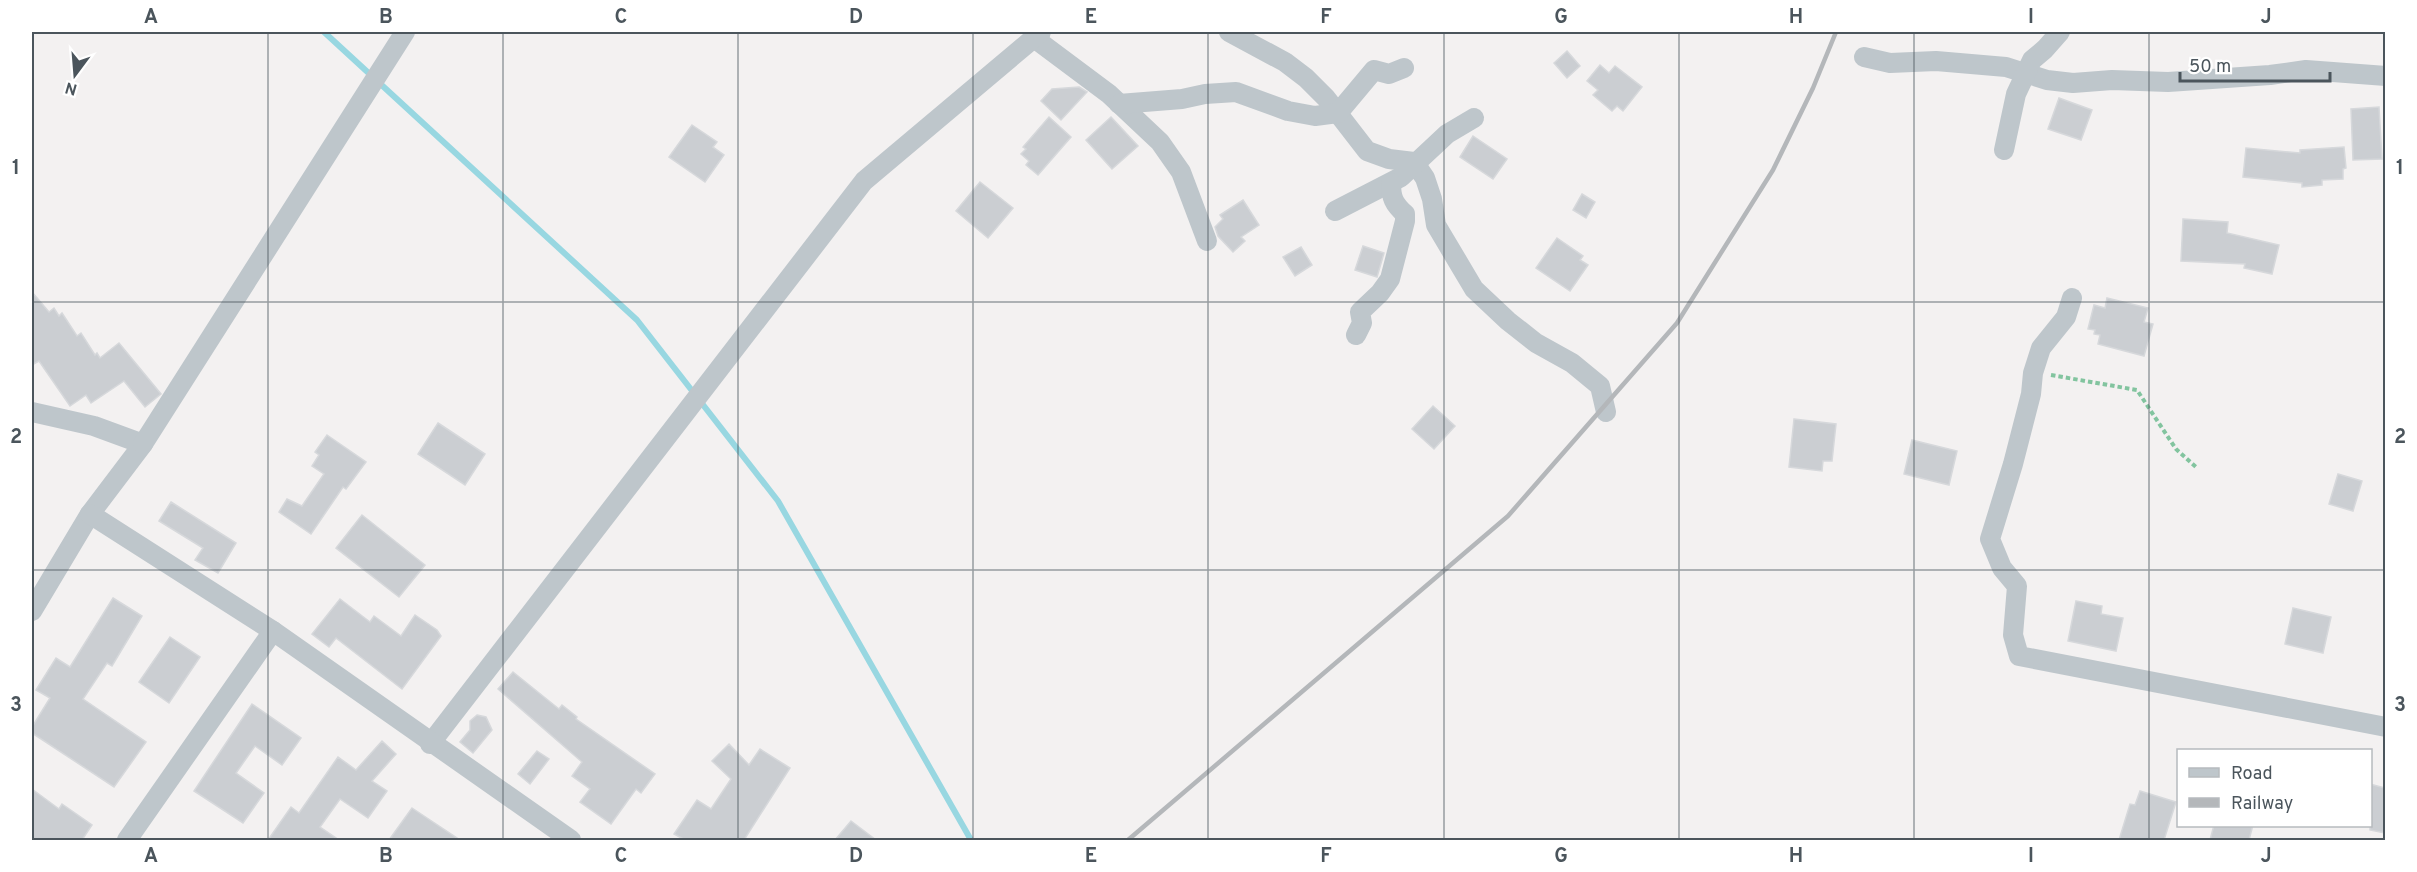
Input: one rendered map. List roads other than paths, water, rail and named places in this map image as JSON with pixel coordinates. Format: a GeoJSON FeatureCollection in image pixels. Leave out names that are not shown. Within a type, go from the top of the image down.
{"type":"FeatureCollection","features":[{"type":"Feature","properties":{"kind":"street"},"geometry":{"type":"LineString","coordinates":[[32,608],[90,514],[143,444],[405,32]]}},
{"type":"Feature","properties":{"kind":"street"},"geometry":{"type":"LineString","coordinates":[[1229,32],[1292,68],[1326,98],[1367,152],[1389,159],[1414,162],[1425,178],[1432,199],[1436,225],[1474,289],[1508,321],[1536,343],[1572,363],[1600,386],[1606,412]]}},
{"type":"Feature","properties":{"kind":"street"},"geometry":{"type":"LineString","coordinates":[[2004,150],[2016,94],[2032,60],[2060,32]]}},
{"type":"Feature","properties":{"kind":"street"},"geometry":{"type":"LineString","coordinates":[[430,744],[864,181],[1038,35],[1160,142],[1181,172],[1207,241]]}},
{"type":"Feature","properties":{"kind":"street"},"geometry":{"type":"LineString","coordinates":[[1864,57],[1890,63],[1936,61],[2006,66],[2047,80],[2073,83],[2112,80],[2168,82],[2270,75],[2306,70],[2385,76]]}},
{"type":"Feature","properties":{"kind":"street"},"geometry":{"type":"LineString","coordinates":[[1119,104],[1236,92],[1288,111],[1315,116],[1338,113],[1374,70],[1389,74],[1404,68]]}},
{"type":"Feature","properties":{"kind":"street"},"geometry":{"type":"LineString","coordinates":[[1335,211],[1401,177],[1414,162],[1447,134],[1474,118]]}},
{"type":"Feature","properties":{"kind":"street"},"geometry":{"type":"LineString","coordinates":[[1356,335],[1362,323],[1360,312],[1390,279],[1405,221],[1405,214],[1394,204],[1391,196],[1391,183]]}},
{"type":"Feature","properties":{"kind":"street"},"geometry":{"type":"LineString","coordinates":[[2072,298],[2066,317],[2041,348],[2033,373],[2031,394],[2020,437],[1990,539],[2002,568],[2016,586],[2013,635],[2019,656],[2319,713],[2385,728]]}},
{"type":"Feature","properties":{"kind":"street"},"geometry":{"type":"LineString","coordinates":[[32,412],[94,426],[143,444]]}},
{"type":"Feature","properties":{"kind":"street"},"geometry":{"type":"LineString","coordinates":[[90,514],[273,631],[430,744],[571,840]]}},
{"type":"Feature","properties":{"kind":"street"},"geometry":{"type":"LineString","coordinates":[[130,839],[273,631]]}},
{"type":"Feature","properties":{"kind":"waterway"},"geometry":{"type":"LineString","coordinates":[[324,32],[637,320],[778,501],[971,840]]}},
{"type":"Feature","properties":{"kind":"railway"},"geometry":{"type":"LineString","coordinates":[[1128,840],[1508,516],[1677,323],[1773,170],[1813,88],[1836,32]]}}]}
